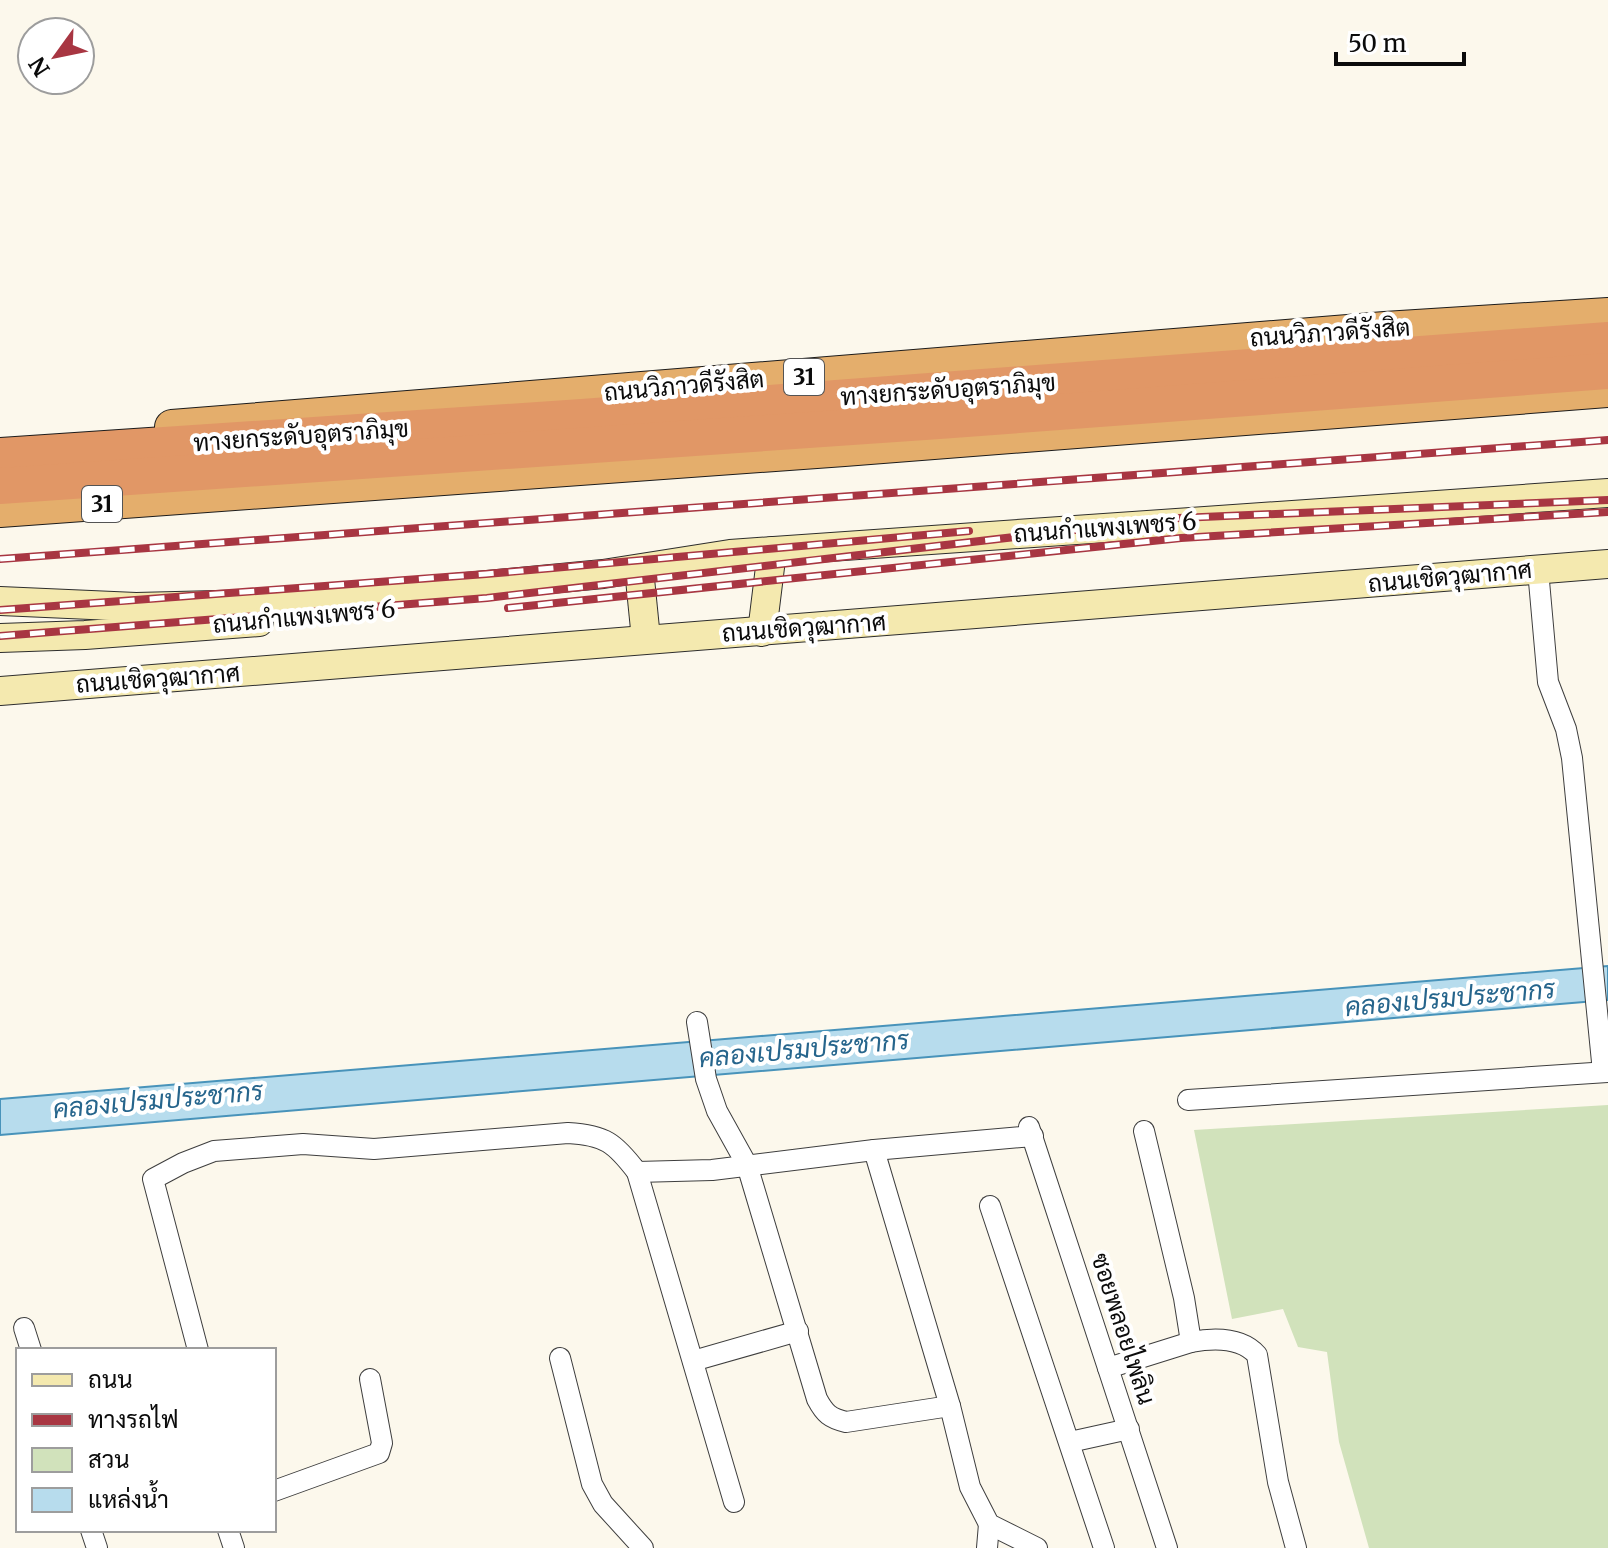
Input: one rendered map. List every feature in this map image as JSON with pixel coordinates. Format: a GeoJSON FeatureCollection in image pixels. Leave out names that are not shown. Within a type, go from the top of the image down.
{"type":"FeatureCollection","features":[{"type":"Feature","properties":{"kind":"highway","name":"ถนนวิภาวดีรังสิต"},"geometry":{"type":"LineString","coordinates":[[0,440],[1385,329],[1608,315]]}},
{"type":"Feature","properties":{"kind":"highway","name":"ทางยกระดับอุตราภิมุข"},"geometry":{"type":"LineString","coordinates":[[0,456],[582,417],[1608,340]]}},
{"type":"Feature","properties":{"kind":"highway","name":"ทางยกระดับอุตราภิมุข"},"geometry":{"type":"LineString","coordinates":[[0,486],[1608,371]]}},
{"type":"Feature","properties":{"kind":"highway","name":"31"},"geometry":{"type":"LineString","coordinates":[[0,510],[1608,390]]}},
{"type":"Feature","properties":{"kind":"main road","name":"ถนนกำแพงเพชร 6"},"geometry":{"type":"LineString","coordinates":[[0,601],[136,607],[296,603],[603,574],[730,554],[1608,493]]}},
{"type":"Feature","properties":{"kind":"main road"},"geometry":{"type":"LineString","coordinates":[[762,632],[772,551]]}},
{"type":"Feature","properties":{"kind":"main road","name":"ถนนเชิดวุฒากาศ"},"geometry":{"type":"LineString","coordinates":[[0,691],[1608,564]]}},
{"type":"Feature","properties":{"kind":"main road"},"geometry":{"type":"LineString","coordinates":[[639,569],[646,639]]}},
{"type":"Feature","properties":{"kind":"main road","name":"ถนนกำแพงเพชร 6"},"geometry":{"type":"LineString","coordinates":[[0,638],[85,635],[527,599],[603,574]]}},
{"type":"Feature","properties":{"kind":"street"},"geometry":{"type":"LineString","coordinates":[[1188,1100],[1606,1072],[1598,1023],[1572,758],[1566,729],[1548,682],[1538,570]]}},
{"type":"Feature","properties":{"kind":"street"},"geometry":{"type":"LineString","coordinates":[[698,1030],[706,1079],[717,1111],[747,1165],[817,1399],[825,1413],[832,1419],[846,1422],[950,1406]]}},
{"type":"Feature","properties":{"kind":"street"},"geometry":{"type":"LineString","coordinates":[[1144,1131],[1184,1298],[1191,1342]]}},
{"type":"Feature","properties":{"kind":"street","name":"ซอยพลอยไพลิน"},"geometry":{"type":"LineString","coordinates":[[874,1150],[1031,1132],[1167,1548]]}},
{"type":"Feature","properties":{"kind":"street"},"geometry":{"type":"LineString","coordinates":[[197,1348],[153,1179],[214,1151],[303,1144],[374,1149],[568,1133],[592,1134],[608,1141],[637,1172],[734,1502]]}},
{"type":"Feature","properties":{"kind":"street"},"geometry":{"type":"LineString","coordinates":[[637,1172],[712,1170],[874,1150],[950,1406],[970,1487],[989,1524],[987,1548]]}},
{"type":"Feature","properties":{"kind":"street"},"geometry":{"type":"LineString","coordinates":[[990,1206],[1104,1548]]}},
{"type":"Feature","properties":{"kind":"street"},"geometry":{"type":"LineString","coordinates":[[24,1328],[30,1348]]}},
{"type":"Feature","properties":{"kind":"street"},"geometry":{"type":"LineString","coordinates":[[693,1361],[798,1331]]}},
{"type":"Feature","properties":{"kind":"street"},"geometry":{"type":"LineString","coordinates":[[1108,1368],[1206,1339],[1249,1346],[1257,1355],[1278,1482],[1296,1548]]}},
{"type":"Feature","properties":{"kind":"street"},"geometry":{"type":"LineString","coordinates":[[560,1358],[592,1484],[603,1504],[643,1548]]}},
{"type":"Feature","properties":{"kind":"street"},"geometry":{"type":"LineString","coordinates":[[276,1490],[379,1453],[382,1443],[370,1379]]}},
{"type":"Feature","properties":{"kind":"street"},"geometry":{"type":"LineString","coordinates":[[1070,1442],[1129,1429]]}},
{"type":"Feature","properties":{"kind":"street"},"geometry":{"type":"LineString","coordinates":[[989,1524],[1037,1548]]}},
{"type":"Feature","properties":{"kind":"green space"},"geometry":{"type":"Polygon","coordinates":[[[1608,1105],[1608,1548],[1369,1548],[1339,1442],[1327,1352],[1298,1347],[1283,1309],[1232,1319],[1194,1130],[1608,1105]]]}},
{"type":"Feature","properties":{"kind":"water","name":"คลองเปรมประชากร"},"geometry":{"type":"Polygon","coordinates":[[[1608,966],[1608,1000],[0,1135],[0,1099],[1608,966]]]}},
{"type":"Feature","properties":{"kind":"railway"},"geometry":{"type":"LineString","coordinates":[[0,559],[1608,440]]}},
{"type":"Feature","properties":{"kind":"railway"},"geometry":{"type":"LineString","coordinates":[[0,636],[487,598],[1179,518],[1608,500]]}},
{"type":"Feature","properties":{"kind":"railway"},"geometry":{"type":"LineString","coordinates":[[508,608],[1181,538],[1608,512]]}},
{"type":"Feature","properties":{"kind":"railway"},"geometry":{"type":"LineString","coordinates":[[0,610],[486,574],[969,531]]}}]}
